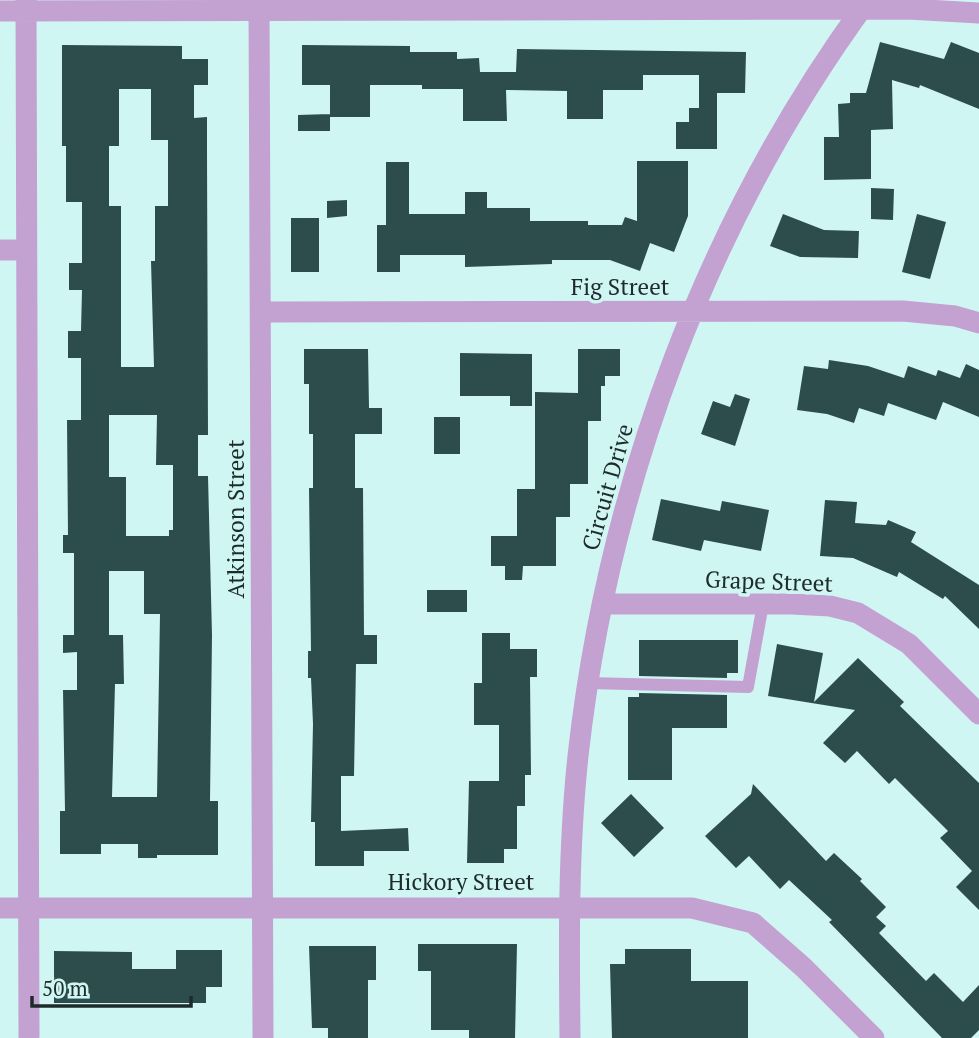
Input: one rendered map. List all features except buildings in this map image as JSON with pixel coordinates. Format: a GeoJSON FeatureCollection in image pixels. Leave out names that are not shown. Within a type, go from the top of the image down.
{"type":"FeatureCollection","features":[{"type":"Feature","properties":{"kind":"street"},"geometry":{"type":"LineString","coordinates":[[0,11],[26,6],[865,4],[979,13]]}},
{"type":"Feature","properties":{"kind":"street","name":"Circuit Drive"},"geometry":{"type":"LineString","coordinates":[[570,1038],[569,908],[573,817],[588,683],[603,604],[635,474],[692,312],[747,197],[828,57],[865,4]]}},
{"type":"Feature","properties":{"kind":"street","name":"Atkinson Street"},"geometry":{"type":"LineString","coordinates":[[259,5],[263,1038]]}},
{"type":"Feature","properties":{"kind":"street"},"geometry":{"type":"LineString","coordinates":[[26,6],[29,1036]]}},
{"type":"Feature","properties":{"kind":"street"},"geometry":{"type":"LineString","coordinates":[[0,250],[26,250]]}},
{"type":"Feature","properties":{"kind":"street","name":"Fig Street"},"geometry":{"type":"LineString","coordinates":[[261,312],[903,311],[955,316],[979,323]]}},
{"type":"Feature","properties":{"kind":"street","name":"Grape Street"},"geometry":{"type":"LineString","coordinates":[[603,604],[830,606],[858,613],[909,644],[979,714]]}},
{"type":"Feature","properties":{"kind":"street","name":"Hickory Street"},"geometry":{"type":"LineString","coordinates":[[0,908],[692,908],[753,923],[803,967],[874,1038]]}},
{"type":"Feature","properties":{"kind":"lane"},"geometry":{"type":"LineString","coordinates":[[588,683],[748,687],[764,604]]}}]}
